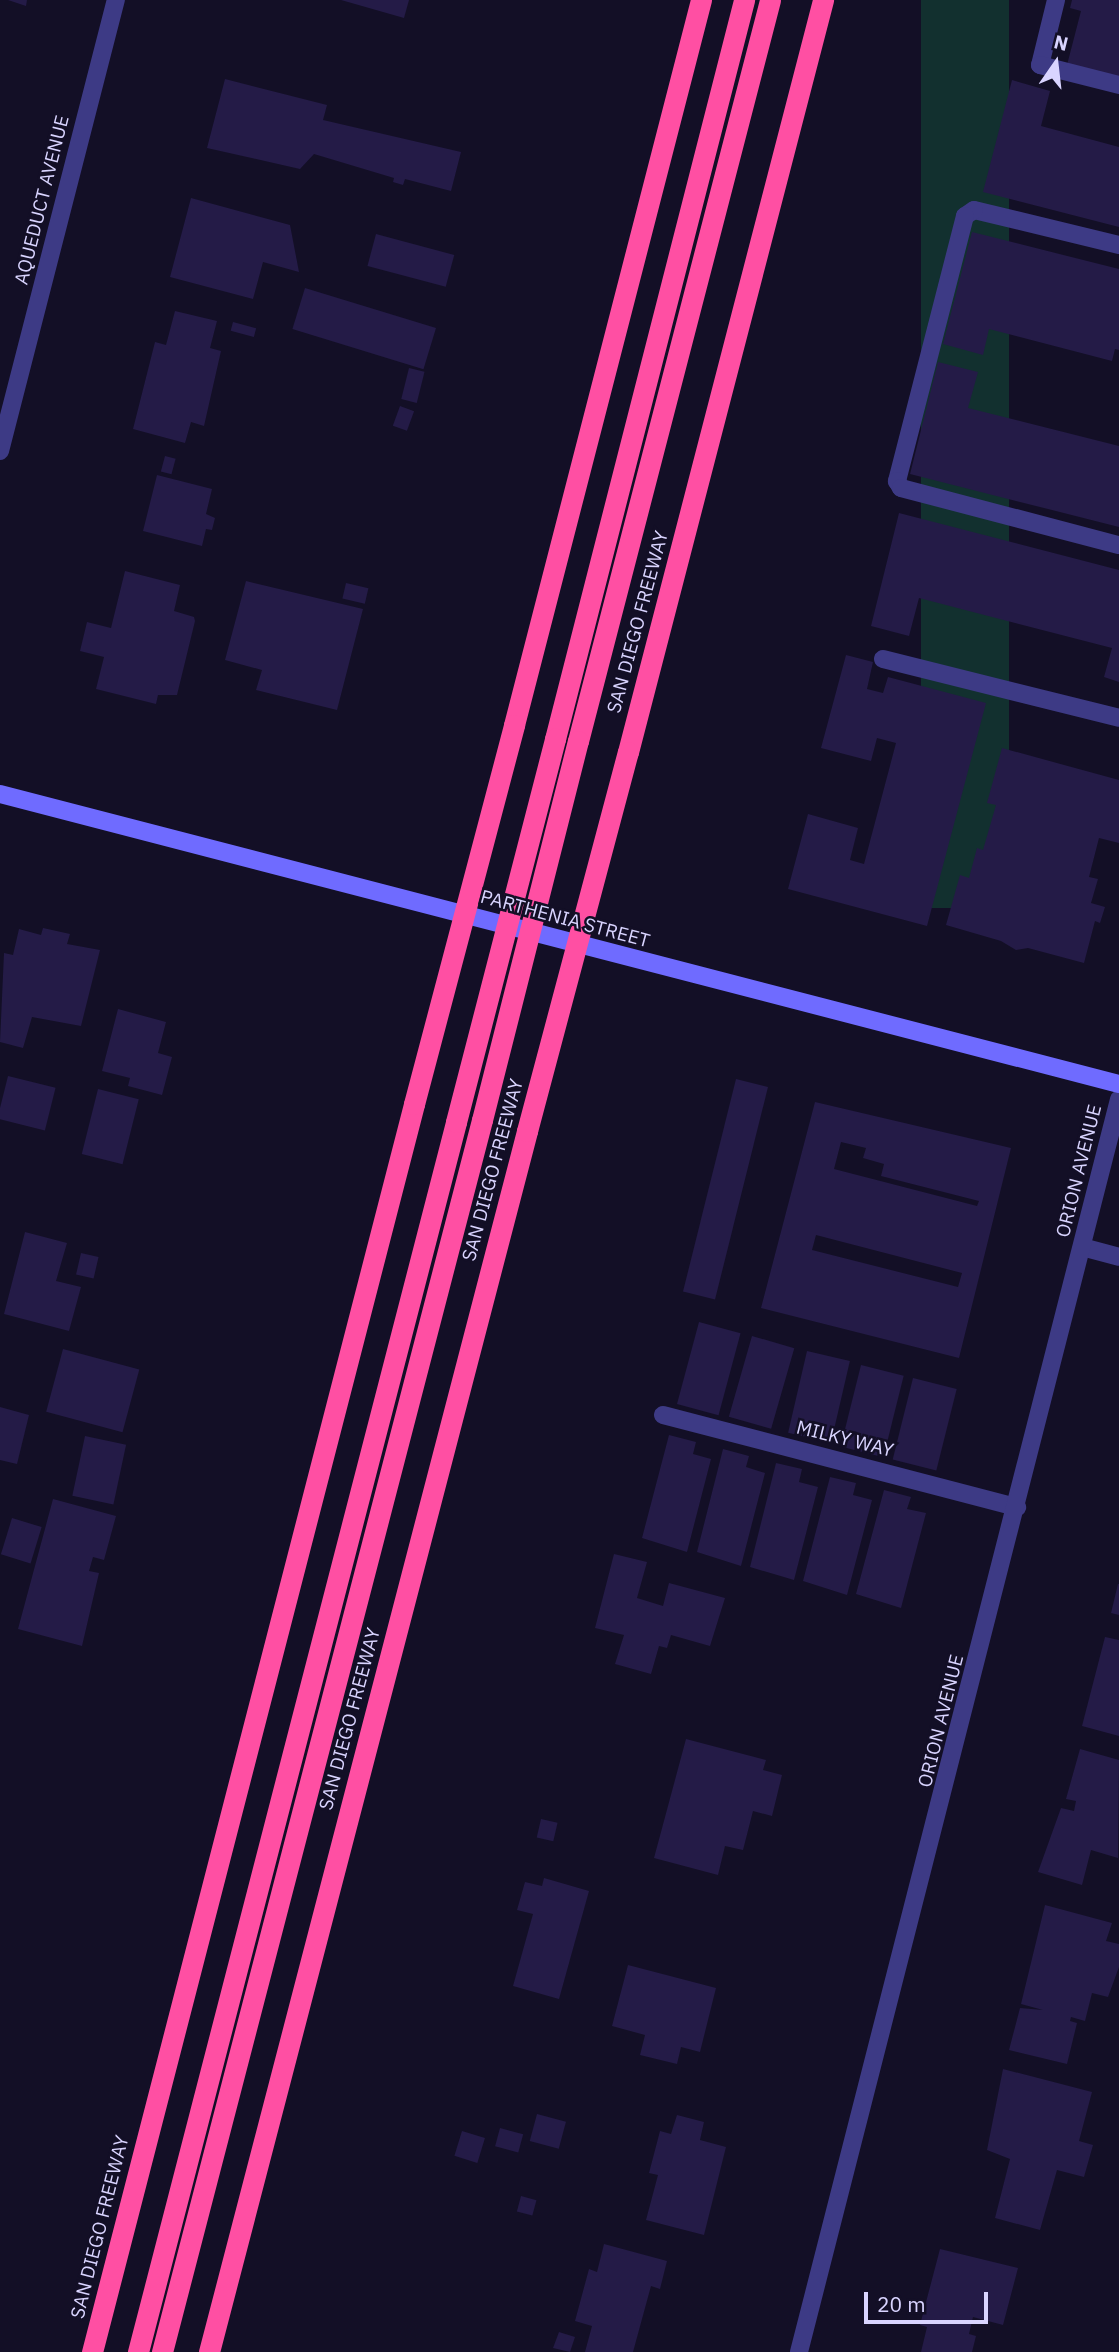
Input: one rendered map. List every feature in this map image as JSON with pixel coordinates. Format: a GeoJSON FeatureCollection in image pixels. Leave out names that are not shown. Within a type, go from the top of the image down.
{"type":"FeatureCollection","features":[{"type":"Feature","properties":{"kind":"highway","name":"SAN DIEGO FREEWAY"},"geometry":{"type":"LineString","coordinates":[[92,2352],[701,0]]}},
{"type":"Feature","properties":{"kind":"highway"},"geometry":{"type":"LineString","coordinates":[[138,2352],[744,0]]}},
{"type":"Feature","properties":{"kind":"highway"},"geometry":{"type":"LineString","coordinates":[[162,2352],[770,0]]}},
{"type":"Feature","properties":{"kind":"highway","name":"SAN DIEGO FREEWAY"},"geometry":{"type":"LineString","coordinates":[[209,2352],[823,0]]}},
{"type":"Feature","properties":{"kind":"main road","name":"PARTHENIA STREET"},"geometry":{"type":"LineString","coordinates":[[0,794],[1119,1084]]}},
{"type":"Feature","properties":{"kind":"street","name":"AQUEDUCT AVENUE"},"geometry":{"type":"LineString","coordinates":[[0,451],[116,0]]}},
{"type":"Feature","properties":{"kind":"street"},"geometry":{"type":"LineString","coordinates":[[1056,0],[1040,65],[1119,85]]}},
{"type":"Feature","properties":{"kind":"street"},"geometry":{"type":"LineString","coordinates":[[1119,245],[974,210],[965,216],[897,481],[901,488],[1119,545]]}},
{"type":"Feature","properties":{"kind":"street"},"geometry":{"type":"LineString","coordinates":[[883,659],[1119,718]]}},
{"type":"Feature","properties":{"kind":"street","name":"ORION AVENUE"},"geometry":{"type":"LineString","coordinates":[[799,2352],[1017,1507],[1119,1099]]}},
{"type":"Feature","properties":{"kind":"street"},"geometry":{"type":"LineString","coordinates":[[1082,1247],[1119,1257]]}},
{"type":"Feature","properties":{"kind":"street","name":"MILKY WAY"},"geometry":{"type":"LineString","coordinates":[[663,1415],[1017,1507]]}},
{"type":"Feature","properties":{"kind":"green space"},"geometry":{"type":"Polygon","coordinates":[[[921,0],[1009,0],[1009,908],[921,908],[921,0]]]}},
{"type":"Feature","properties":{"kind":"building"},"geometry":{"type":"Polygon","coordinates":[[[8,0],[27,0],[26,6],[8,0]]]}},
{"type":"Feature","properties":{"kind":"building"},"geometry":{"type":"Polygon","coordinates":[[[341,0],[409,0],[404,18],[341,0]]]}},
{"type":"Feature","properties":{"kind":"building"},"geometry":{"type":"Polygon","coordinates":[[[1072,0],[1119,0],[1119,79],[1067,65],[1081,11],[1070,8],[1072,0]]]}},
{"type":"Feature","properties":{"kind":"building"},"geometry":{"type":"Polygon","coordinates":[[[225,79],[327,105],[323,120],[461,152],[451,191],[405,179],[403,185],[393,182],[394,178],[314,154],[300,169],[207,148],[225,79]]]}},
{"type":"Feature","properties":{"kind":"building"},"geometry":{"type":"Polygon","coordinates":[[[1012,80],[1050,91],[1041,126],[1119,147],[1119,227],[983,192],[1012,80]]]}},
{"type":"Feature","properties":{"kind":"building"},"geometry":{"type":"Polygon","coordinates":[[[191,198],[290,225],[299,272],[263,262],[253,299],[170,277],[191,198]]]}},
{"type":"Feature","properties":{"kind":"building"},"geometry":{"type":"Polygon","coordinates":[[[972,232],[1119,269],[1119,350],[1115,349],[1112,361],[989,329],[983,355],[943,344],[972,232]]]}},
{"type":"Feature","properties":{"kind":"building"},"geometry":{"type":"Polygon","coordinates":[[[376,234],[454,255],[446,287],[367,266],[376,234]]]}},
{"type":"Feature","properties":{"kind":"building"},"geometry":{"type":"Polygon","coordinates":[[[305,288],[436,328],[423,369],[292,329],[305,288]]]}},
{"type":"Feature","properties":{"kind":"building"},"geometry":{"type":"Polygon","coordinates":[[[175,311],[217,321],[210,348],[221,351],[204,426],[191,422],[185,443],[133,429],[155,342],[166,345],[175,311]]]}},
{"type":"Feature","properties":{"kind":"building"},"geometry":{"type":"Polygon","coordinates":[[[233,322],[256,328],[254,337],[231,331],[233,322]]]}},
{"type":"Feature","properties":{"kind":"building"},"geometry":{"type":"Polygon","coordinates":[[[938,362],[978,372],[968,408],[1119,446],[1119,527],[910,474],[938,362]]]}},
{"type":"Feature","properties":{"kind":"building"},"geometry":{"type":"Polygon","coordinates":[[[409,368],[425,372],[417,403],[401,399],[409,368]]]}},
{"type":"Feature","properties":{"kind":"building"},"geometry":{"type":"Polygon","coordinates":[[[400,406],[414,411],[407,431],[393,426],[400,406]]]}},
{"type":"Feature","properties":{"kind":"building"},"geometry":{"type":"Polygon","coordinates":[[[165,456],[176,459],[171,474],[161,471],[165,456]]]}},
{"type":"Feature","properties":{"kind":"building"},"geometry":{"type":"Polygon","coordinates":[[[157,475],[212,489],[206,514],[215,518],[212,530],[206,529],[202,546],[143,531],[157,475]]]}},
{"type":"Feature","properties":{"kind":"building"},"geometry":{"type":"Polygon","coordinates":[[[899,513],[1119,570],[1119,682],[1104,677],[1112,648],[919,598],[909,636],[871,626],[899,513]]]}},
{"type":"Feature","properties":{"kind":"building"},"geometry":{"type":"Polygon","coordinates":[[[125,571],[180,585],[174,611],[194,617],[195,621],[177,695],[158,695],[156,704],[96,689],[104,657],[80,651],[87,622],[111,628],[125,571]]]}},
{"type":"Feature","properties":{"kind":"building"},"geometry":{"type":"Polygon","coordinates":[[[246,581],[363,609],[337,710],[256,690],[262,670],[225,660],[246,581]]]}},
{"type":"Feature","properties":{"kind":"building"},"geometry":{"type":"Polygon","coordinates":[[[346,583],[368,588],[365,604],[342,599],[346,583]]]}},
{"type":"Feature","properties":{"kind":"building"},"geometry":{"type":"Polygon","coordinates":[[[846,655],[873,662],[867,689],[883,693],[888,677],[986,703],[927,926],[788,889],[808,814],[858,828],[850,860],[864,864],[896,743],[877,738],[871,761],[821,748],[846,655]]]}},
{"type":"Feature","properties":{"kind":"building"},"geometry":{"type":"Polygon","coordinates":[[[1002,748],[1119,780],[1119,843],[1099,838],[1089,877],[1098,879],[1091,903],[1105,907],[1100,923],[1095,921],[1084,963],[1028,948],[1016,950],[1001,941],[946,925],[960,875],[969,878],[977,848],[983,850],[996,805],[987,803],[1002,748]]]}},
{"type":"Feature","properties":{"kind":"building"},"geometry":{"type":"Polygon","coordinates":[[[43,928],[70,934],[67,944],[100,950],[81,1026],[32,1017],[23,1048],[0,1042],[4,953],[13,955],[19,929],[41,935],[43,928]]]}},
{"type":"Feature","properties":{"kind":"building"},"geometry":{"type":"Polygon","coordinates":[[[118,1009],[166,1022],[158,1053],[172,1057],[162,1095],[128,1086],[130,1078],[102,1071],[118,1009]]]}},
{"type":"Feature","properties":{"kind":"building"},"geometry":{"type":"Polygon","coordinates":[[[8,1076],[56,1088],[45,1131],[0,1119],[8,1076]]]}},
{"type":"Feature","properties":{"kind":"building"},"geometry":{"type":"Polygon","coordinates":[[[736,1079],[768,1087],[715,1299],[683,1291],[736,1079]]]}},
{"type":"Feature","properties":{"kind":"building"},"geometry":{"type":"Polygon","coordinates":[[[98,1089],[139,1099],[123,1164],[82,1154],[98,1089]]]}},
{"type":"Feature","properties":{"kind":"building"},"geometry":{"type":"Polygon","coordinates":[[[815,1102],[1011,1148],[959,1358],[761,1308],[815,1102]],[[841,1142],[834,1169],[977,1206],[979,1201],[881,1176],[884,1164],[863,1158],[866,1148],[841,1142]],[[816,1235],[812,1250],[958,1287],[962,1273],[816,1235]]]}},
{"type":"Feature","properties":{"kind":"building"},"geometry":{"type":"Polygon","coordinates":[[[25,1232],[67,1243],[56,1281],[81,1287],[69,1331],[4,1314],[25,1232]]]}},
{"type":"Feature","properties":{"kind":"building"},"geometry":{"type":"Polygon","coordinates":[[[81,1253],[99,1257],[94,1278],[76,1274],[81,1253]]]}},
{"type":"Feature","properties":{"kind":"building"},"geometry":{"type":"Polygon","coordinates":[[[699,1322],[741,1333],[719,1415],[677,1404],[699,1322]]]}},
{"type":"Feature","properties":{"kind":"building"},"geometry":{"type":"Polygon","coordinates":[[[752,1336],[794,1348],[771,1429],[729,1417],[752,1336]]]}},
{"type":"Feature","properties":{"kind":"building"},"geometry":{"type":"Polygon","coordinates":[[[63,1349],[139,1369],[122,1432],[46,1412],[63,1349]]]}},
{"type":"Feature","properties":{"kind":"building"},"geometry":{"type":"Polygon","coordinates":[[[807,1351],[850,1361],[831,1443],[788,1433],[807,1351]]]}},
{"type":"Feature","properties":{"kind":"building"},"geometry":{"type":"Polygon","coordinates":[[[861,1365],[904,1376],[883,1457],[841,1447],[861,1365]]]}},
{"type":"Feature","properties":{"kind":"building"},"geometry":{"type":"Polygon","coordinates":[[[913,1378],[957,1389],[936,1470],[893,1460],[913,1378]]]}},
{"type":"Feature","properties":{"kind":"building"},"geometry":{"type":"Polygon","coordinates":[[[0,1407],[29,1415],[17,1464],[0,1460],[0,1407]]]}},
{"type":"Feature","properties":{"kind":"building"},"geometry":{"type":"Polygon","coordinates":[[[669,1435],[696,1442],[693,1454],[711,1459],[687,1552],[642,1538],[669,1435]]]}},
{"type":"Feature","properties":{"kind":"building"},"geometry":{"type":"Polygon","coordinates":[[[85,1436],[126,1445],[113,1504],[72,1496],[85,1436]]]}},
{"type":"Feature","properties":{"kind":"building"},"geometry":{"type":"Polygon","coordinates":[[[723,1449],[749,1456],[746,1467],[765,1473],[741,1566],[697,1552],[723,1449]]]}},
{"type":"Feature","properties":{"kind":"building"},"geometry":{"type":"Polygon","coordinates":[[[776,1463],[802,1469],[799,1482],[818,1487],[794,1580],[750,1567],[776,1463]]]}},
{"type":"Feature","properties":{"kind":"building"},"geometry":{"type":"Polygon","coordinates":[[[830,1477],[856,1483],[853,1495],[872,1500],[847,1595],[803,1581],[830,1477]]]}},
{"type":"Feature","properties":{"kind":"building"},"geometry":{"type":"Polygon","coordinates":[[[884,1490],[911,1497],[907,1509],[926,1513],[901,1608],[856,1594],[884,1490]]]}},
{"type":"Feature","properties":{"kind":"building"},"geometry":{"type":"Polygon","coordinates":[[[53,1499],[116,1516],[104,1560],[93,1557],[89,1571],[99,1573],[82,1646],[18,1629],[53,1499]]]}},
{"type":"Feature","properties":{"kind":"building"},"geometry":{"type":"Polygon","coordinates":[[[12,1518],[42,1527],[31,1563],[1,1554],[12,1518]]]}},
{"type":"Feature","properties":{"kind":"building"},"geometry":{"type":"Polygon","coordinates":[[[614,1554],[647,1562],[637,1598],[663,1606],[669,1583],[725,1598],[710,1646],[671,1635],[667,1648],[659,1646],[651,1674],[615,1664],[624,1635],[595,1628],[614,1554]]]}},
{"type":"Feature","properties":{"kind":"building"},"geometry":{"type":"Polygon","coordinates":[[[1119,1584],[1119,1615],[1111,1613],[1119,1584]]]}},
{"type":"Feature","properties":{"kind":"building"},"geometry":{"type":"Polygon","coordinates":[[[1105,1637],[1119,1640],[1119,1736],[1082,1726],[1105,1637]]]}},
{"type":"Feature","properties":{"kind":"building"},"geometry":{"type":"Polygon","coordinates":[[[686,1739],[766,1760],[763,1770],[782,1775],[772,1816],[753,1811],[743,1850],[725,1846],[718,1875],[654,1858],[686,1739]]]}},
{"type":"Feature","properties":{"kind":"building"},"geometry":{"type":"Polygon","coordinates":[[[1080,1749],[1119,1760],[1118,1858],[1091,1850],[1082,1885],[1038,1872],[1061,1808],[1074,1811],[1076,1801],[1066,1799],[1080,1749]]]}},
{"type":"Feature","properties":{"kind":"building"},"geometry":{"type":"Polygon","coordinates":[[[541,1819],[558,1823],[553,1841],[537,1838],[541,1819]]]}},
{"type":"Feature","properties":{"kind":"building"},"geometry":{"type":"Polygon","coordinates":[[[544,1878],[589,1891],[559,1999],[513,1986],[533,1914],[517,1910],[525,1882],[542,1886],[544,1878]]]}},
{"type":"Feature","properties":{"kind":"building"},"geometry":{"type":"Polygon","coordinates":[[[1045,1905],[1112,1923],[1106,1941],[1119,1944],[1119,1967],[1108,1997],[1092,1993],[1085,2021],[1071,2017],[1070,2021],[1077,2023],[1067,2064],[1009,2050],[1020,2008],[1043,2010],[1021,2004],[1045,1905]]]}},
{"type":"Feature","properties":{"kind":"building"},"geometry":{"type":"Polygon","coordinates":[[[628,1965],[716,1988],[700,2052],[681,2047],[677,2064],[640,2055],[645,2035],[612,2026],[628,1965]]]}},
{"type":"Feature","properties":{"kind":"building"},"geometry":{"type":"Polygon","coordinates":[[[1003,2069],[1092,2092],[1079,2141],[1093,2145],[1084,2177],[1057,2170],[1040,2230],[995,2218],[1010,2159],[987,2150],[1003,2069]]]}},
{"type":"Feature","properties":{"kind":"building"},"geometry":{"type":"Polygon","coordinates":[[[537,2114],[566,2122],[559,2149],[530,2141],[537,2114]]]}},
{"type":"Feature","properties":{"kind":"building"},"geometry":{"type":"Polygon","coordinates":[[[677,2115],[704,2122],[700,2140],[726,2147],[704,2235],[646,2220],[658,2175],[649,2173],[660,2131],[671,2134],[677,2115]]]}},
{"type":"Feature","properties":{"kind":"building"},"geometry":{"type":"Polygon","coordinates":[[[500,2128],[523,2134],[518,2153],[495,2146],[500,2128]]]}},
{"type":"Feature","properties":{"kind":"building"},"geometry":{"type":"Polygon","coordinates":[[[462,2131],[485,2138],[477,2163],[454,2156],[462,2131]]]}},
{"type":"Feature","properties":{"kind":"building"},"geometry":{"type":"Polygon","coordinates":[[[521,2196],[536,2200],[532,2216],[517,2211],[521,2196]]]}},
{"type":"Feature","properties":{"kind":"building"},"geometry":{"type":"Polygon","coordinates":[[[604,2244],[667,2261],[660,2289],[651,2286],[633,2352],[585,2352],[592,2326],[575,2321],[589,2269],[597,2272],[604,2244]]]}},
{"type":"Feature","properties":{"kind":"building"},"geometry":{"type":"Polygon","coordinates":[[[940,2249],[1018,2268],[1003,2325],[973,2317],[969,2334],[976,2336],[972,2352],[921,2352],[927,2327],[920,2325],[940,2249]]]}},
{"type":"Feature","properties":{"kind":"building"},"geometry":{"type":"Polygon","coordinates":[[[559,2332],[575,2337],[570,2352],[553,2348],[559,2332]]]}}]}
